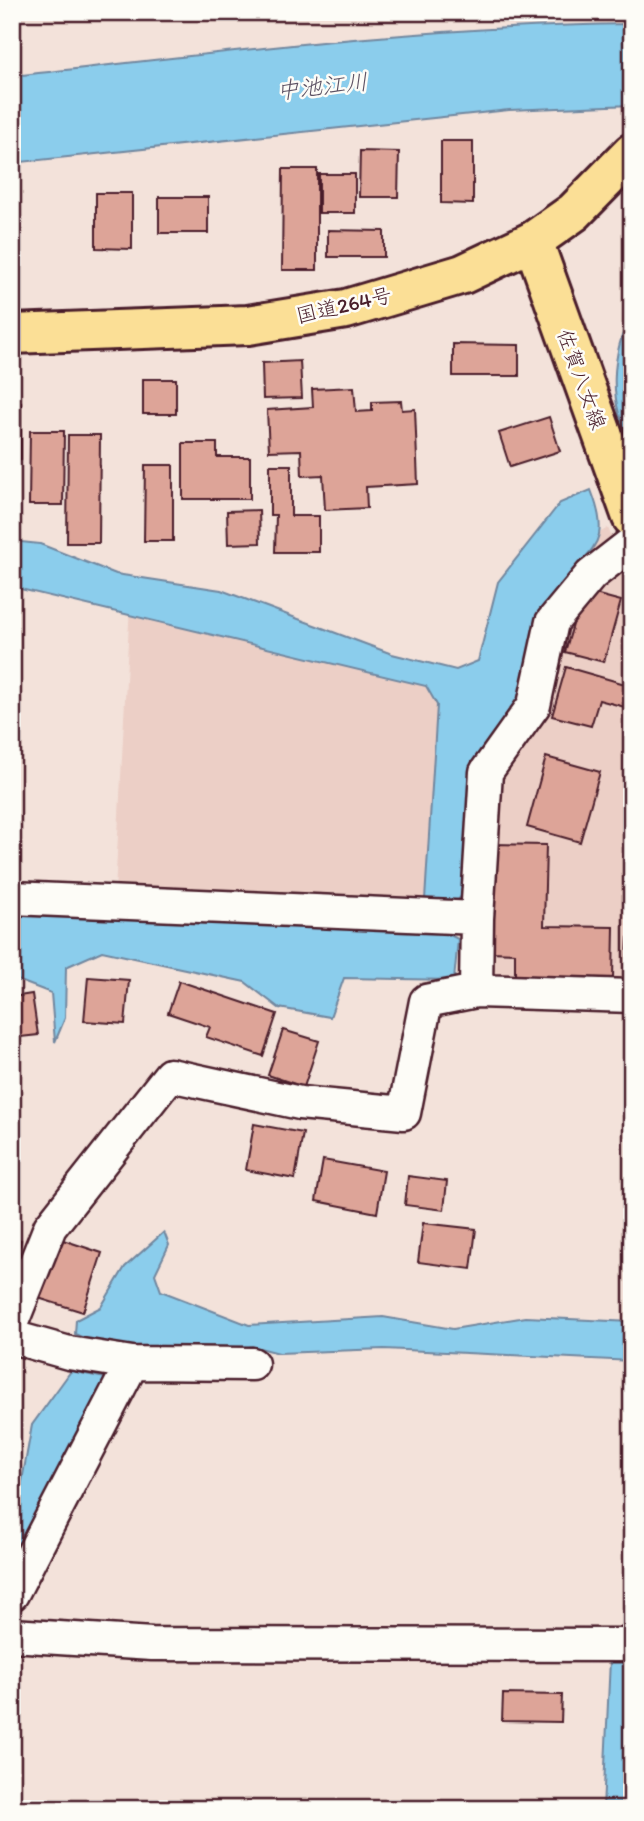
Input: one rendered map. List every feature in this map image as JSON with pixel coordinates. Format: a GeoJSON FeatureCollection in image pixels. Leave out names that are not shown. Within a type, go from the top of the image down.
{"type":"FeatureCollection","features":[{"type":"Feature","properties":{"kind":"main road","name":"国道264号"},"geometry":{"type":"LineString","coordinates":[[12,334],[248,325],[346,309],[463,274],[533,241],[574,212],[632,153]]}},
{"type":"Feature","properties":{"kind":"main road","name":"佐賀八女線"},"geometry":{"type":"LineString","coordinates":[[533,241],[628,498]]}},
{"type":"Feature","properties":{"kind":"street"},"geometry":{"type":"LineString","coordinates":[[476,991],[454,917],[486,772],[534,705],[552,622],[591,575],[632,543]]}},
{"type":"Feature","properties":{"kind":"street"},"geometry":{"type":"LineString","coordinates":[[12,898],[454,917]]}},
{"type":"Feature","properties":{"kind":"street"},"geometry":{"type":"LineString","coordinates":[[12,1322],[50,1227],[170,1075],[300,1103],[404,1113],[426,1002],[476,991],[632,996]]}},
{"type":"Feature","properties":{"kind":"street"},"geometry":{"type":"LineString","coordinates":[[12,1338],[69,1353],[132,1363],[252,1364]]}},
{"type":"Feature","properties":{"kind":"street"},"geometry":{"type":"LineString","coordinates":[[12,1594],[132,1363]]}},
{"type":"Feature","properties":{"kind":"street"},"geometry":{"type":"LineString","coordinates":[[12,1634],[152,1644],[632,1645]]}},
{"type":"Feature","properties":{"kind":"shaded area"},"geometry":{"type":"Polygon","coordinates":[[[608,528],[632,588],[632,1011],[465,1005],[466,928],[114,912],[130,603],[490,690],[524,577],[608,528]]]}},
{"type":"Feature","properties":{"kind":"water","name":"中池江川"},"geometry":{"type":"Polygon","coordinates":[[[632,24],[632,105],[509,110],[12,163],[12,76],[399,35],[632,24]]]}},
{"type":"Feature","properties":{"kind":"water"},"geometry":{"type":"Polygon","coordinates":[[[632,313],[632,442],[618,411],[615,378],[620,345],[632,313]]]}},
{"type":"Feature","properties":{"kind":"water"},"geometry":{"type":"Polygon","coordinates":[[[591,490],[600,524],[599,536],[559,589],[541,623],[468,888],[458,900],[425,900],[437,705],[426,686],[12,587],[12,541],[40,544],[116,574],[221,590],[392,654],[456,670],[478,661],[498,582],[560,503],[591,490]]]}},
{"type":"Feature","properties":{"kind":"water"},"geometry":{"type":"Polygon","coordinates":[[[12,914],[442,931],[458,939],[454,980],[344,978],[330,1017],[279,1008],[245,982],[102,951],[66,967],[65,1018],[55,1042],[51,993],[12,978],[12,914]]]}},
{"type":"Feature","properties":{"kind":"water"},"geometry":{"type":"Polygon","coordinates":[[[164,1232],[169,1245],[155,1274],[161,1291],[249,1325],[383,1317],[453,1329],[526,1317],[632,1322],[632,1361],[384,1349],[279,1353],[252,1346],[230,1352],[105,1348],[75,1334],[76,1320],[101,1307],[125,1267],[164,1232]]]}},
{"type":"Feature","properties":{"kind":"water"},"geometry":{"type":"Polygon","coordinates":[[[71,1371],[110,1379],[12,1560],[12,1497],[22,1481],[32,1425],[71,1371]]]}},
{"type":"Feature","properties":{"kind":"water"},"geometry":{"type":"Polygon","coordinates":[[[610,1660],[632,1662],[632,1809],[603,1809],[610,1660]]]}},
{"type":"Feature","properties":{"kind":"building"},"geometry":{"type":"Polygon","coordinates":[[[441,141],[473,141],[473,204],[441,203],[441,141]]]}},
{"type":"Feature","properties":{"kind":"building"},"geometry":{"type":"Polygon","coordinates":[[[360,151],[399,152],[398,197],[359,197],[360,151]]]}},
{"type":"Feature","properties":{"kind":"building"},"geometry":{"type":"Polygon","coordinates":[[[283,169],[317,169],[317,270],[282,270],[283,169]]]}},
{"type":"Feature","properties":{"kind":"building"},"geometry":{"type":"Polygon","coordinates":[[[319,174],[355,174],[355,213],[319,213],[319,174]]]}},
{"type":"Feature","properties":{"kind":"building"},"geometry":{"type":"Polygon","coordinates":[[[96,193],[132,193],[132,249],[96,248],[96,193]]]}},
{"type":"Feature","properties":{"kind":"building"},"geometry":{"type":"Polygon","coordinates":[[[159,197],[208,197],[208,233],[159,233],[159,197]]]}},
{"type":"Feature","properties":{"kind":"building"},"geometry":{"type":"Polygon","coordinates":[[[328,230],[384,231],[384,257],[328,257],[328,230]]]}},
{"type":"Feature","properties":{"kind":"building"},"geometry":{"type":"Polygon","coordinates":[[[453,344],[519,345],[519,376],[453,376],[453,344]]]}},
{"type":"Feature","properties":{"kind":"building"},"geometry":{"type":"Polygon","coordinates":[[[300,361],[302,398],[263,399],[262,363],[300,361]]]}},
{"type":"Feature","properties":{"kind":"building"},"geometry":{"type":"Polygon","coordinates":[[[143,379],[176,379],[176,414],[143,414],[143,379]]]}},
{"type":"Feature","properties":{"kind":"building"},"geometry":{"type":"Polygon","coordinates":[[[354,387],[356,412],[372,411],[372,402],[401,401],[402,410],[415,409],[418,484],[366,487],[367,508],[325,510],[323,475],[302,476],[301,450],[269,451],[267,410],[313,407],[312,389],[354,387]]]}},
{"type":"Feature","properties":{"kind":"building"},"geometry":{"type":"Polygon","coordinates":[[[12,403],[21,403],[21,460],[12,460],[12,403]]]}},
{"type":"Feature","properties":{"kind":"building"},"geometry":{"type":"Polygon","coordinates":[[[549,417],[560,451],[510,467],[499,433],[549,417]]]}},
{"type":"Feature","properties":{"kind":"building"},"geometry":{"type":"Polygon","coordinates":[[[30,431],[64,431],[63,505],[29,505],[30,431]]]}},
{"type":"Feature","properties":{"kind":"building"},"geometry":{"type":"Polygon","coordinates":[[[68,435],[100,435],[99,543],[67,543],[68,435]]]}},
{"type":"Feature","properties":{"kind":"building"},"geometry":{"type":"Polygon","coordinates":[[[183,443],[217,443],[217,457],[250,457],[250,499],[183,499],[183,443]]]}},
{"type":"Feature","properties":{"kind":"building"},"geometry":{"type":"Polygon","coordinates":[[[145,465],[173,465],[173,541],[144,541],[145,465]]]}},
{"type":"Feature","properties":{"kind":"building"},"geometry":{"type":"Polygon","coordinates":[[[270,465],[291,465],[291,516],[319,516],[319,552],[275,552],[276,515],[270,515],[270,465]]]}},
{"type":"Feature","properties":{"kind":"building"},"geometry":{"type":"Polygon","coordinates":[[[259,510],[260,543],[228,544],[227,511],[259,510]]]}},
{"type":"Feature","properties":{"kind":"building"},"geometry":{"type":"Polygon","coordinates":[[[591,593],[621,601],[604,662],[565,652],[577,611],[591,593]]]}},
{"type":"Feature","properties":{"kind":"building"},"geometry":{"type":"Polygon","coordinates":[[[566,667],[632,686],[632,709],[599,700],[591,726],[552,716],[566,667]]]}},
{"type":"Feature","properties":{"kind":"building"},"geometry":{"type":"Polygon","coordinates":[[[546,757],[600,772],[580,842],[527,827],[546,757]]]}},
{"type":"Feature","properties":{"kind":"building"},"geometry":{"type":"Polygon","coordinates":[[[493,844],[546,845],[544,926],[614,927],[613,979],[515,977],[515,953],[491,952],[493,844]]]}},
{"type":"Feature","properties":{"kind":"building"},"geometry":{"type":"Polygon","coordinates":[[[628,938],[632,939],[632,980],[626,980],[628,938]]]}},
{"type":"Feature","properties":{"kind":"building"},"geometry":{"type":"Polygon","coordinates":[[[88,977],[129,980],[125,1024],[84,1021],[88,977]]]}},
{"type":"Feature","properties":{"kind":"building"},"geometry":{"type":"Polygon","coordinates":[[[179,981],[277,1014],[263,1056],[206,1037],[210,1027],[168,1013],[179,981]]]}},
{"type":"Feature","properties":{"kind":"building"},"geometry":{"type":"Polygon","coordinates":[[[32,994],[38,1035],[12,1038],[12,997],[32,994]]]}},
{"type":"Feature","properties":{"kind":"building"},"geometry":{"type":"Polygon","coordinates":[[[283,1030],[319,1041],[304,1087],[268,1075],[283,1030]]]}},
{"type":"Feature","properties":{"kind":"building"},"geometry":{"type":"Polygon","coordinates":[[[254,1124],[303,1133],[295,1179],[246,1170],[254,1124]]]}},
{"type":"Feature","properties":{"kind":"building"},"geometry":{"type":"Polygon","coordinates":[[[323,1160],[384,1171],[377,1213],[316,1201],[323,1160]]]}},
{"type":"Feature","properties":{"kind":"building"},"geometry":{"type":"Polygon","coordinates":[[[408,1176],[447,1181],[444,1210],[405,1205],[408,1176]]]}},
{"type":"Feature","properties":{"kind":"building"},"geometry":{"type":"Polygon","coordinates":[[[423,1223],[476,1229],[471,1269],[418,1262],[423,1223]]]}},
{"type":"Feature","properties":{"kind":"building"},"geometry":{"type":"Polygon","coordinates":[[[54,1237],[102,1253],[83,1312],[35,1297],[54,1237]]]}},
{"type":"Feature","properties":{"kind":"building"},"geometry":{"type":"Polygon","coordinates":[[[12,1238],[21,1240],[12,1286],[12,1238]]]}},
{"type":"Feature","properties":{"kind":"building"},"geometry":{"type":"Polygon","coordinates":[[[503,1694],[562,1695],[561,1722],[502,1721],[503,1694]]]}}]}
